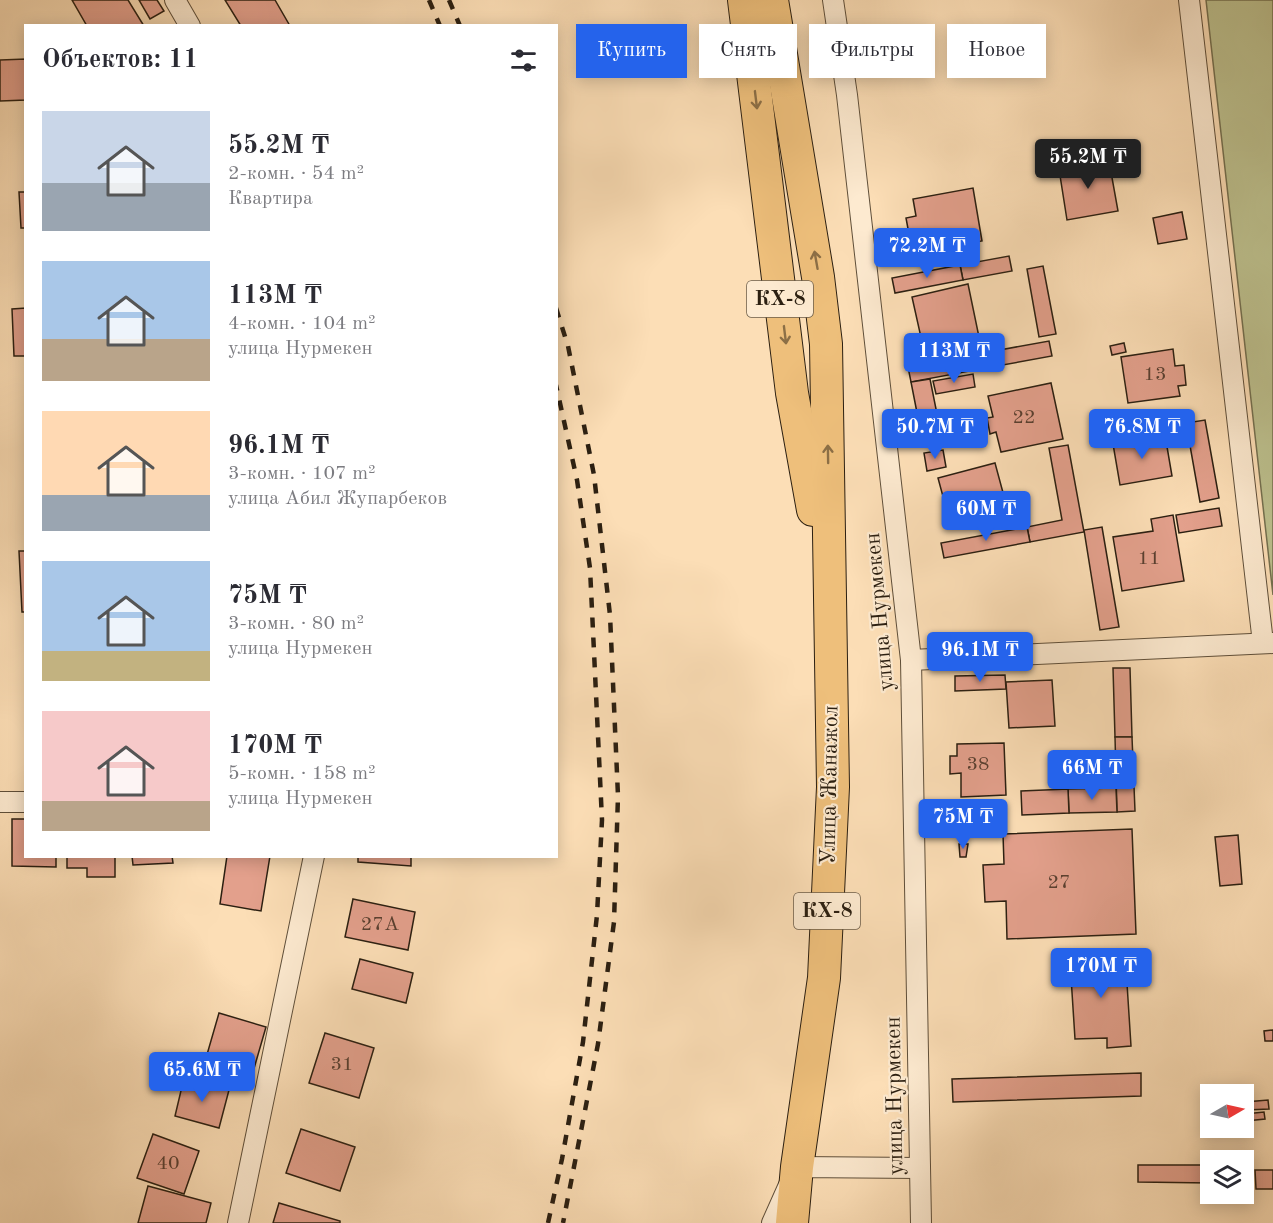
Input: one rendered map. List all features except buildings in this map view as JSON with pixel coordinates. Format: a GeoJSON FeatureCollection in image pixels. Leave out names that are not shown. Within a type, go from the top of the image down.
{"type":"FeatureCollection","features":[{"type":"Feature","properties":{"kind":"main road","name":"КХ-8"},"geometry":{"type":"LineString","coordinates":[[744,0],[792,393],[829,597]]}},
{"type":"Feature","properties":{"kind":"main road","name":"КХ-8"},"geometry":{"type":"LineString","coordinates":[[772,0],[818,277],[826,345],[829,597]]}},
{"type":"Feature","properties":{"kind":"main road","name":"Улица Жанажол"},"geometry":{"type":"LineString","coordinates":[[792,1223],[797,1167],[824,978],[833,787],[829,597]]}},
{"type":"Feature","properties":{"kind":"street"},"geometry":{"type":"LineString","coordinates":[[175,0],[189,24]]}},
{"type":"Feature","properties":{"kind":"street","name":"улица Нурмекен"},"geometry":{"type":"LineString","coordinates":[[833,0],[847,95],[911,660],[921,1223]]}},
{"type":"Feature","properties":{"kind":"street"},"geometry":{"type":"LineString","coordinates":[[911,660],[1268,643],[1189,0]]}},
{"type":"Feature","properties":{"kind":"street"},"geometry":{"type":"LineString","coordinates":[[0,802],[24,802]]}},
{"type":"Feature","properties":{"kind":"street"},"geometry":{"type":"LineString","coordinates":[[238,1223],[314,858]]}},
{"type":"Feature","properties":{"kind":"street"},"geometry":{"type":"LineString","coordinates":[[772,1223],[797,1167],[920,1168]]}},
{"type":"Feature","properties":{"kind":"green space"},"geometry":{"type":"Polygon","coordinates":[[[1206,0],[1273,0],[1273,595],[1206,0]]]}},
{"type":"Feature","properties":{"kind":"railway"},"geometry":{"type":"LineString","coordinates":[[429,0],[439,24]]}},
{"type":"Feature","properties":{"kind":"railway"},"geometry":{"type":"LineString","coordinates":[[449,0],[459,24]]}},
{"type":"Feature","properties":{"kind":"railway"},"geometry":{"type":"LineString","coordinates":[[558,314],[568,346],[594,475],[610,615],[618,796],[614,922],[598,1044],[563,1223]]}},
{"type":"Feature","properties":{"kind":"railway"},"geometry":{"type":"LineString","coordinates":[[548,1223],[583,1042],[597,915],[602,820],[590,568],[577,480],[558,394]]}}]}
